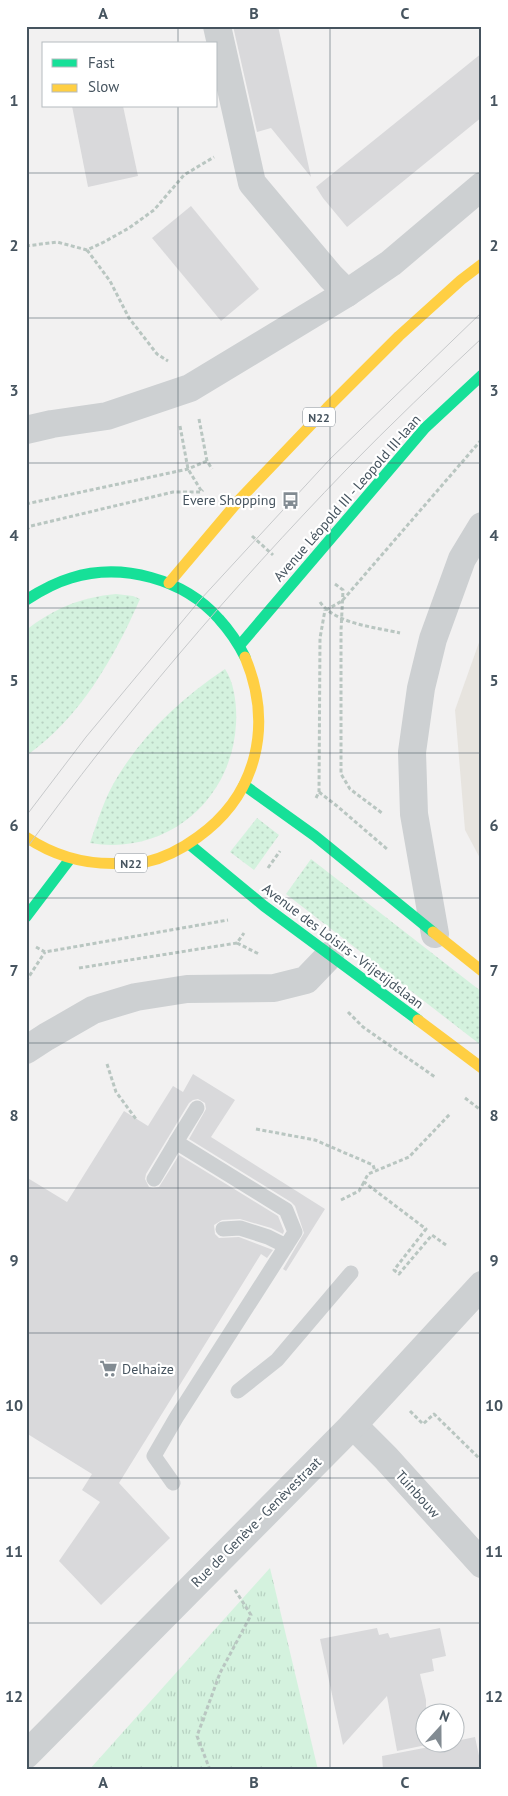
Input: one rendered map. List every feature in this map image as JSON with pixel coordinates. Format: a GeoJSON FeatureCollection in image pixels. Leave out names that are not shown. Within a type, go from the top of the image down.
{"type":"FeatureCollection","features":[{"type":"Feature","properties":{"kind":"main road","name":"N22"},"geometry":{"type":"LineString","coordinates":[[169,583],[228,515],[327,408],[399,336],[461,280],[482,264]]}},
{"type":"Feature","properties":{"kind":"main road","name":"Avenue Léopold III - Leopold III-laan"},"geometry":{"type":"LineString","coordinates":[[240,645],[425,428],[482,374]]}},
{"type":"Feature","properties":{"kind":"main road","name":"N22"},"geometry":{"type":"LineString","coordinates":[[26,600],[35,588],[102,571],[137,573],[169,583],[200,600],[229,628],[240,645],[254,679],[260,715],[256,751],[244,785],[221,819],[189,844],[151,860],[110,865],[70,859],[50,852],[26,837]]}},
{"type":"Feature","properties":{"kind":"main road"},"geometry":{"type":"LineString","coordinates":[[244,785],[299,824],[482,971]]}},
{"type":"Feature","properties":{"kind":"main road","name":"Avenue des Loisirs - Vrijetijdslaan"},"geometry":{"type":"LineString","coordinates":[[189,844],[249,894],[482,1068]]}},
{"type":"Feature","properties":{"kind":"main road"},"geometry":{"type":"LineString","coordinates":[[26,917],[70,859]]}},
{"type":"Feature","properties":{"kind":"street"},"geometry":{"type":"LineString","coordinates":[[216,26],[252,183],[331,277],[347,293]]}},
{"type":"Feature","properties":{"kind":"street"},"geometry":{"type":"LineString","coordinates":[[26,430],[107,416],[190,388],[347,293],[391,263],[482,186]]}},
{"type":"Feature","properties":{"kind":"street"},"geometry":{"type":"LineString","coordinates":[[435,934],[414,814],[412,752],[420,688],[433,639],[462,559],[482,526]]}},
{"type":"Feature","properties":{"kind":"street"},"geometry":{"type":"LineString","coordinates":[[26,1050],[46,1036],[93,1010],[136,997],[186,989],[274,988],[306,980],[330,955]]}},
{"type":"Feature","properties":{"kind":"street","name":"Rue de Genève - Genèvestraat"},"geometry":{"type":"LineString","coordinates":[[26,1755],[352,1426],[482,1285]]}},
{"type":"Feature","properties":{"kind":"street","name":"Tuinbouw"},"geometry":{"type":"LineString","coordinates":[[352,1426],[386,1458],[482,1564]]}},
{"type":"Feature","properties":{"kind":"lane"},"geometry":{"type":"LineString","coordinates":[[154,1179],[196,1108]]}},
{"type":"Feature","properties":{"kind":"lane"},"geometry":{"type":"LineString","coordinates":[[174,1483],[154,1456],[294,1232],[286,1210],[176,1142]]}},
{"type":"Feature","properties":{"kind":"lane"},"geometry":{"type":"LineString","coordinates":[[224,1229],[240,1228],[268,1237],[286,1246]]}},
{"type":"Feature","properties":{"kind":"lane"},"geometry":{"type":"LineString","coordinates":[[238,1391],[277,1360],[351,1273]]}},
{"type":"Feature","properties":{"kind":"path"},"geometry":{"type":"LineString","coordinates":[[87,250],[135,224],[154,210],[184,175],[242,140]]}},
{"type":"Feature","properties":{"kind":"path"},"geometry":{"type":"LineString","coordinates":[[26,246],[57,242],[87,250],[110,281],[129,318],[156,354],[170,363]]}},
{"type":"Feature","properties":{"kind":"path"},"geometry":{"type":"LineString","coordinates":[[175,393],[188,469],[201,492],[298,578],[312,592],[325,610],[341,619],[413,637],[433,639]]}},
{"type":"Feature","properties":{"kind":"path"},"geometry":{"type":"LineString","coordinates":[[197,412],[207,461],[212,469]]}},
{"type":"Feature","properties":{"kind":"path"},"geometry":{"type":"LineString","coordinates":[[325,610],[342,601],[482,439]]}},
{"type":"Feature","properties":{"kind":"path"},"geometry":{"type":"LineString","coordinates":[[26,504],[188,469],[207,461]]}},
{"type":"Feature","properties":{"kind":"path"},"geometry":{"type":"LineString","coordinates":[[26,530],[31,526],[173,492],[201,492]]}},
{"type":"Feature","properties":{"kind":"path"},"geometry":{"type":"LineString","coordinates":[[332,581],[343,590],[341,619],[341,774],[350,788],[388,818]]}},
{"type":"Feature","properties":{"kind":"path"},"geometry":{"type":"LineString","coordinates":[[26,981],[45,952],[231,919],[313,805],[319,792],[320,638],[325,610]]}},
{"type":"Feature","properties":{"kind":"path"},"geometry":{"type":"LineString","coordinates":[[78,968],[237,943],[244,933]]}},
{"type":"Feature","properties":{"kind":"path"},"geometry":{"type":"LineString","coordinates":[[344,1008],[364,1027],[438,1079]]}},
{"type":"Feature","properties":{"kind":"path"},"geometry":{"type":"LineString","coordinates":[[107,1064],[116,1092],[136,1119]]}},
{"type":"Feature","properties":{"kind":"path"},"geometry":{"type":"LineString","coordinates":[[461,1095],[482,1111]]}},
{"type":"Feature","properties":{"kind":"path"},"geometry":{"type":"LineString","coordinates":[[341,1200],[359,1191],[368,1174],[409,1157],[450,1114]]}},
{"type":"Feature","properties":{"kind":"path"},"geometry":{"type":"LineString","coordinates":[[256,1129],[314,1140],[373,1165],[375,1171]]}},
{"type":"Feature","properties":{"kind":"path"},"geometry":{"type":"LineString","coordinates":[[364,1182],[426,1229],[394,1270],[399,1274],[432,1235],[446,1245]]}},
{"type":"Feature","properties":{"kind":"path"},"geometry":{"type":"LineString","coordinates":[[408,1409],[423,1424],[434,1414],[482,1461]]}},
{"type":"Feature","properties":{"kind":"path"},"geometry":{"type":"LineString","coordinates":[[210,1770],[197,1736],[220,1674],[251,1615],[216,1562]]}},
{"type":"Feature","properties":{"kind":"shaded area"},"geometry":{"type":"Polygon","coordinates":[[[482,634],[482,862],[465,830],[455,710],[482,634]]]}},
{"type":"Feature","properties":{"kind":"green space"},"geometry":{"type":"Polygon","coordinates":[[[116,594],[133,596],[140,599],[107,665],[94,685],[63,724],[26,756],[26,630],[68,605],[91,598],[116,594]]]}},
{"type":"Feature","properties":{"kind":"green space"},"geometry":{"type":"Polygon","coordinates":[[[225,669],[235,696],[236,724],[232,751],[222,776],[208,798],[190,817],[169,831],[145,841],[118,845],[90,843],[109,792],[140,745],[152,730],[179,704],[225,669]]]}},
{"type":"Feature","properties":{"kind":"green space"},"geometry":{"type":"Polygon","coordinates":[[[257,818],[279,835],[254,870],[230,852],[257,818]]]}},
{"type":"Feature","properties":{"kind":"green space"},"geometry":{"type":"Polygon","coordinates":[[[311,859],[482,992],[482,1046],[286,894],[311,859]]]}},
{"type":"Feature","properties":{"kind":"green space"},"geometry":{"type":"Polygon","coordinates":[[[270,1568],[318,1770],[89,1770],[270,1568]]]}},
{"type":"Feature","properties":{"kind":"building"},"geometry":{"type":"Polygon","coordinates":[[[233,26],[278,26],[311,177],[271,128],[257,132],[233,26]]]}},
{"type":"Feature","properties":{"kind":"building"},"geometry":{"type":"Polygon","coordinates":[[[482,53],[482,117],[347,227],[316,187],[482,53]]]}},
{"type":"Feature","properties":{"kind":"building"},"geometry":{"type":"Polygon","coordinates":[[[72,108],[123,108],[138,176],[88,187],[72,108]]]}},
{"type":"Feature","properties":{"kind":"building"},"geometry":{"type":"Polygon","coordinates":[[[191,206],[259,289],[221,321],[152,238],[191,206]]]}},
{"type":"Feature","properties":{"kind":"building","name":"Delhaize"},"geometry":{"type":"Polygon","coordinates":[[[193,1074],[235,1100],[211,1137],[325,1209],[286,1271],[283,1269],[304,1233],[295,1206],[189,1139],[206,1109],[205,1103],[198,1099],[189,1103],[146,1174],[145,1179],[149,1187],[159,1187],[179,1155],[278,1216],[284,1231],[283,1234],[271,1228],[240,1219],[222,1220],[214,1225],[215,1234],[219,1238],[239,1237],[273,1250],[267,1258],[261,1254],[119,1483],[170,1538],[101,1605],[59,1561],[100,1502],[82,1490],[92,1474],[26,1433],[26,1177],[67,1202],[124,1111],[148,1126],[173,1086],[183,1092],[193,1074]]]}},
{"type":"Feature","properties":{"kind":"building"},"geometry":{"type":"Polygon","coordinates":[[[377,1628],[379,1635],[388,1633],[390,1638],[440,1628],[446,1656],[432,1659],[434,1671],[420,1674],[426,1704],[416,1704],[416,1747],[397,1751],[387,1696],[343,1745],[320,1639],[377,1628]]]}},
{"type":"Feature","properties":{"kind":"building"},"geometry":{"type":"Polygon","coordinates":[[[475,1737],[482,1770],[383,1770],[382,1756],[416,1750],[416,1754],[466,1754],[466,1739],[475,1737]]]}},
{"type":"Feature","properties":{"kind":"tram line"},"geometry":{"type":"LineString","coordinates":[[26,816],[86,737],[200,600],[330,459],[482,312]]}},
{"type":"Feature","properties":{"kind":"tram line"},"geometry":{"type":"LineString","coordinates":[[26,849],[101,750],[179,654],[261,561],[346,470],[482,338]]}},
{"type":"Feature","properties":{"kind":"traffic: fast"},"geometry":{"type":"LineString","coordinates":[[240,645],[425,428],[482,375]]}},
{"type":"Feature","properties":{"kind":"traffic: fast"},"geometry":{"type":"LineString","coordinates":[[26,600],[59,582],[91,574],[131,573],[151,578],[170,584],[188,593],[205,605],[227,628],[245,657]]}},
{"type":"Feature","properties":{"kind":"traffic: fast"},"geometry":{"type":"LineString","coordinates":[[244,785],[315,836],[433,932]]}},
{"type":"Feature","properties":{"kind":"traffic: fast"},"geometry":{"type":"LineString","coordinates":[[189,844],[264,906],[418,1020]]}},
{"type":"Feature","properties":{"kind":"traffic: fast"},"geometry":{"type":"LineString","coordinates":[[26,917],[70,859]]}},
{"type":"Feature","properties":{"kind":"traffic: slow"},"geometry":{"type":"LineString","coordinates":[[169,583],[240,499],[327,408],[399,336],[461,280],[482,264]]}},
{"type":"Feature","properties":{"kind":"traffic: slow"},"geometry":{"type":"LineString","coordinates":[[26,837],[50,850],[74,859],[113,864],[144,862],[160,858],[198,837],[218,820],[235,800],[247,779],[255,756],[258,732],[258,707],[245,657]]}},
{"type":"Feature","properties":{"kind":"traffic: slow"},"geometry":{"type":"LineString","coordinates":[[433,932],[482,971]]}},
{"type":"Feature","properties":{"kind":"traffic: slow"},"geometry":{"type":"LineString","coordinates":[[418,1020],[482,1068]]}},
{"type":"Feature","properties":{"kind":"place","name":"Evere Shopping"},"geometry":{"type":"Point","coordinates":[290,500]}},
{"type":"Feature","properties":{"kind":"place","name":"Delhaize"},"geometry":{"type":"Point","coordinates":[108,1369]}}]}
